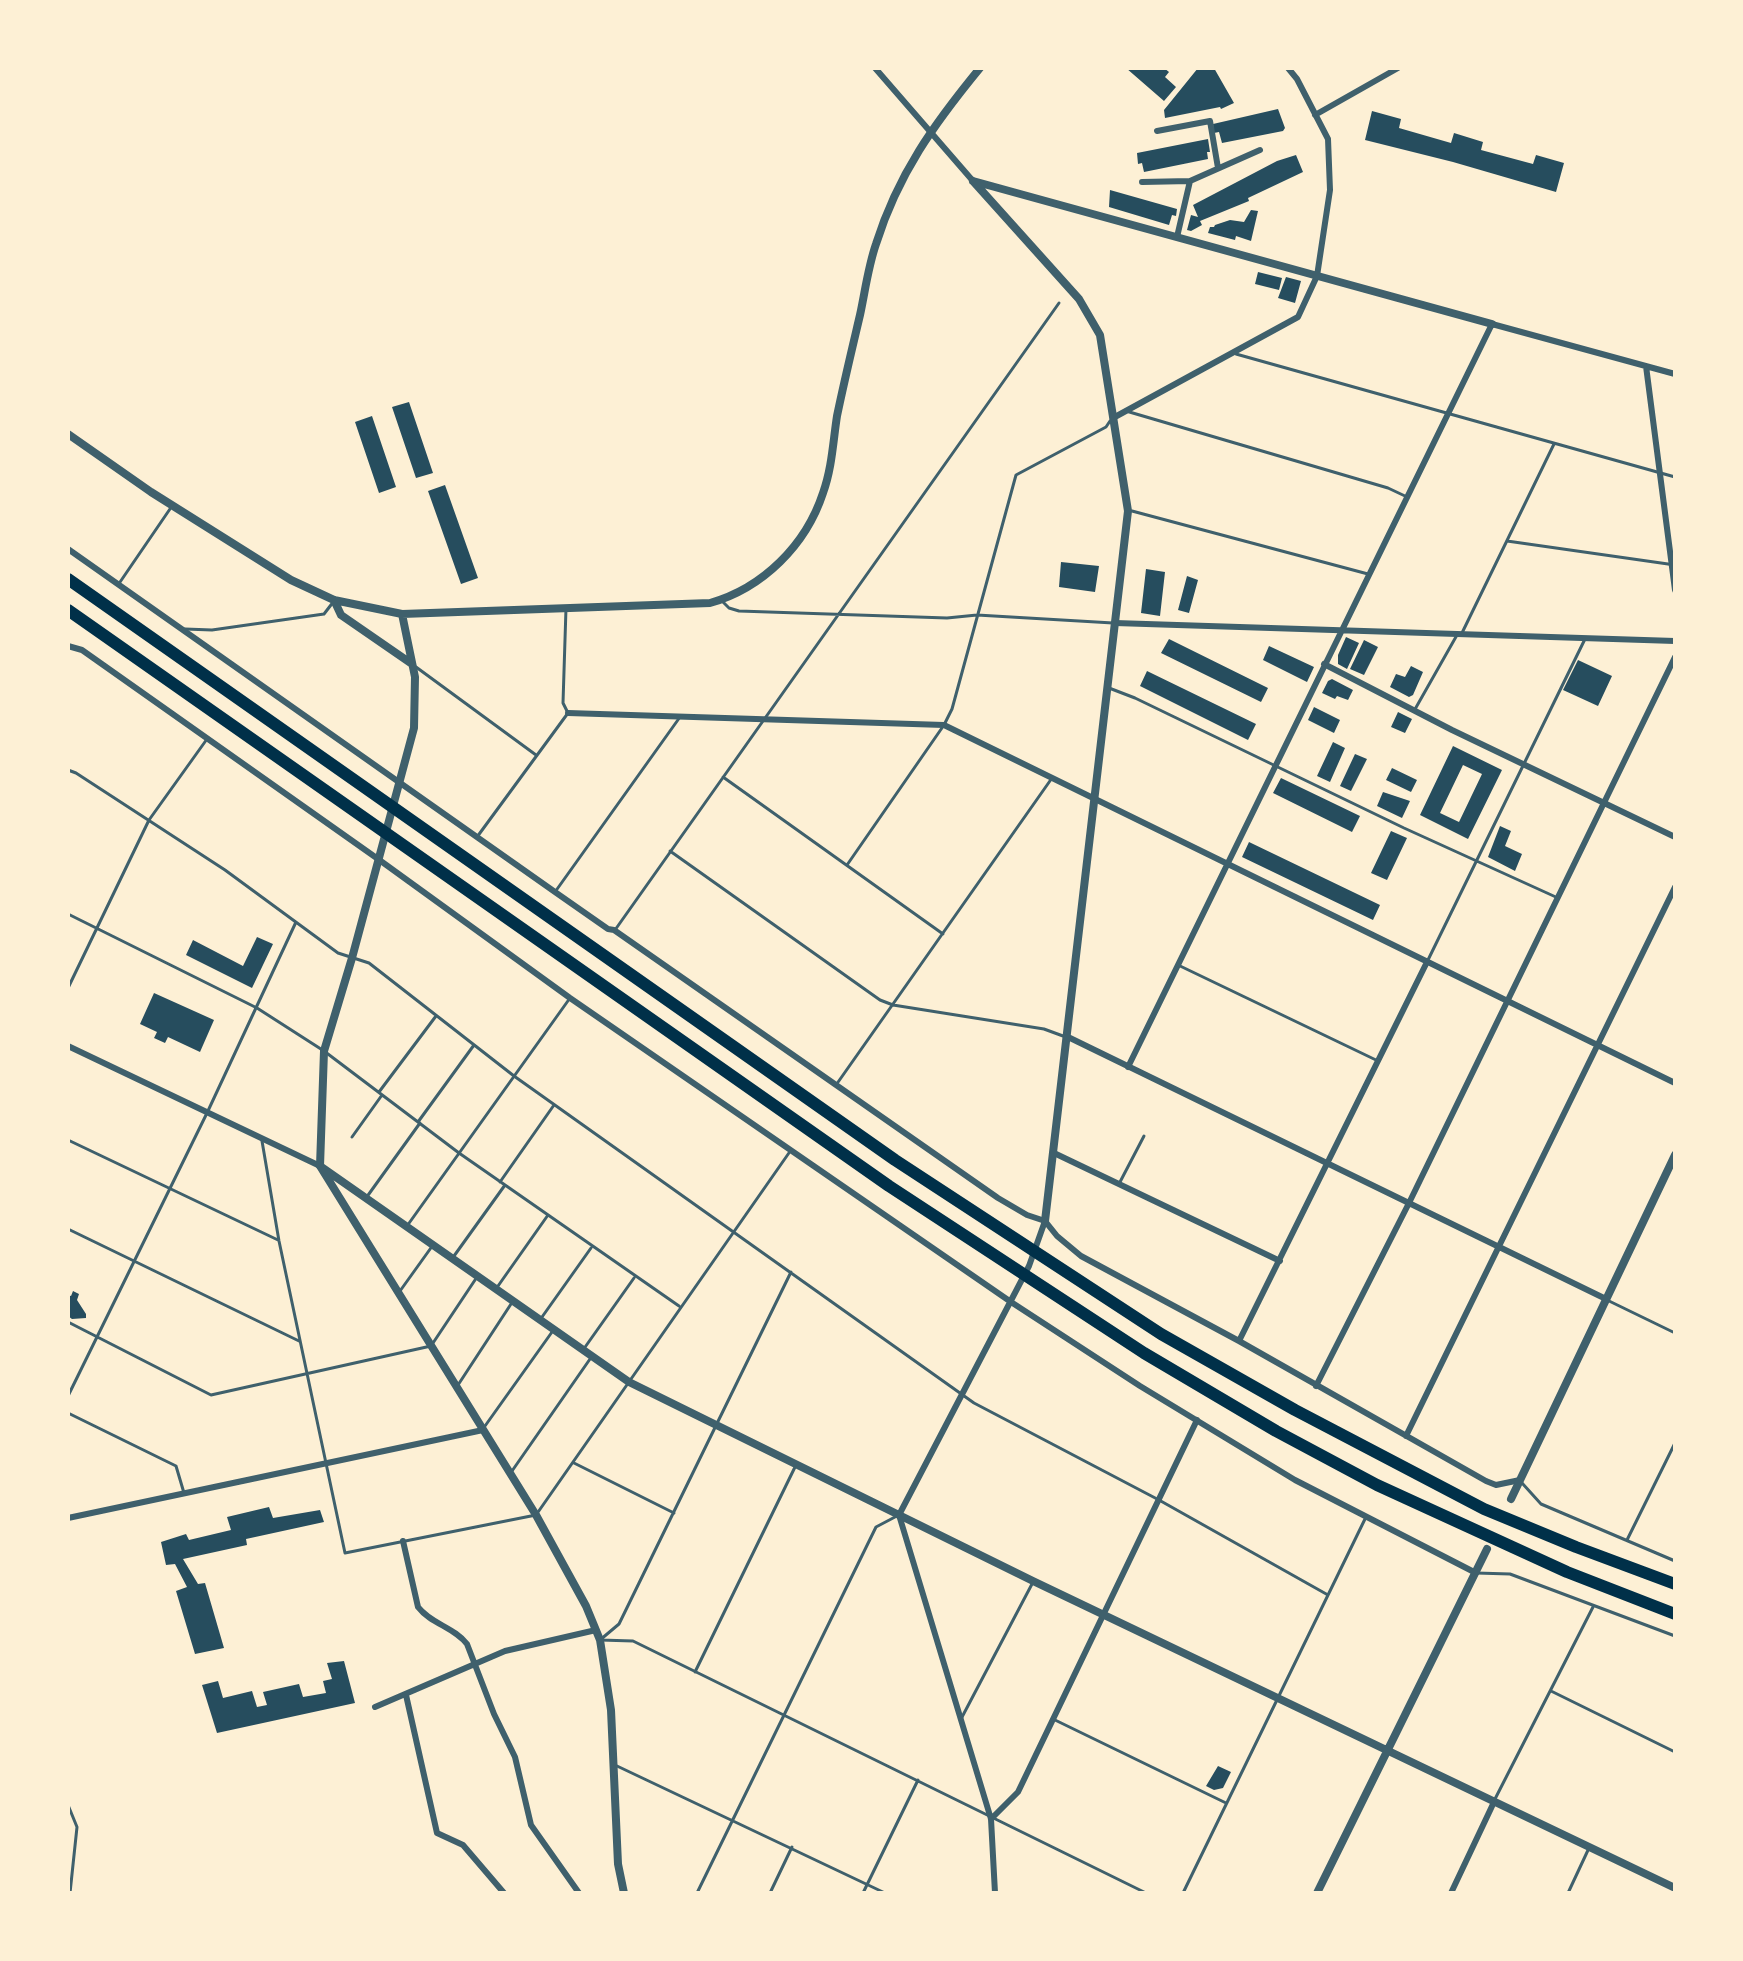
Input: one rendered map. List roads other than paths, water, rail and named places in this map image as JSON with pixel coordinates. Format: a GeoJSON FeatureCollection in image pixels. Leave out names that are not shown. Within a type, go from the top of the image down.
{"type":"FeatureCollection","features":[{"type":"Feature","properties":{"kind":"highway"},"geometry":{"type":"LineString","coordinates":[[68,579],[895,1160],[1161,1334],[1295,1410],[1484,1509],[1675,1584]]}},
{"type":"Feature","properties":{"kind":"highway"},"geometry":{"type":"LineString","coordinates":[[68,610],[889,1186],[1144,1353],[1276,1431],[1377,1485],[1567,1572],[1675,1614]]}},
{"type":"Feature","properties":{"kind":"street"},"geometry":{"type":"LineString","coordinates":[[875,68],[1079,299],[1100,335],[1128,511],[1045,1221],[1037,1248],[1011,1302],[899,1515],[991,1819],[995,1893]]}},
{"type":"Feature","properties":{"kind":"street"},"geometry":{"type":"LineString","coordinates":[[68,434],[172,506],[291,580],[334,600],[402,614],[710,603],[721,600],[758,580],[781,562],[813,519],[831,462],[837,417],[874,247],[908,166],[929,131],[980,68]]}},
{"type":"Feature","properties":{"kind":"street"},"geometry":{"type":"LineString","coordinates":[[1113,418],[1298,317],[1317,276],[1330,190],[1328,139],[1297,79],[1288,68]]}},
{"type":"Feature","properties":{"kind":"street"},"geometry":{"type":"LineString","coordinates":[[1315,115],[1398,68]]}},
{"type":"Feature","properties":{"kind":"street"},"geometry":{"type":"LineString","coordinates":[[1157,131],[1210,121],[1218,168]]}},
{"type":"Feature","properties":{"kind":"street"},"geometry":{"type":"LineString","coordinates":[[1142,182],[1190,181],[1260,150]]}},
{"type":"Feature","properties":{"kind":"street"},"geometry":{"type":"LineString","coordinates":[[973,181],[1675,374]]}},
{"type":"Feature","properties":{"kind":"street"},"geometry":{"type":"LineString","coordinates":[[1177,237],[1190,181]]}},
{"type":"Feature","properties":{"kind":"street"},"geometry":{"type":"LineString","coordinates":[[1128,1067],[1492,324]]}},
{"type":"Feature","properties":{"kind":"street"},"geometry":{"type":"LineString","coordinates":[[1646,366],[1675,590]]}},
{"type":"Feature","properties":{"kind":"street"},"geometry":{"type":"LineString","coordinates":[[68,549],[177,629],[998,1198],[1027,1215],[1045,1221],[1081,1256],[1496,1485],[1520,1480]]}},
{"type":"Feature","properties":{"kind":"street"},"geometry":{"type":"LineString","coordinates":[[334,600],[341,615],[413,665]]}},
{"type":"Feature","properties":{"kind":"street"},"geometry":{"type":"LineString","coordinates":[[402,614],[415,677],[414,728],[324,1051],[320,1166],[536,1515],[596,1630],[611,1710],[618,1864],[624,1893]]}},
{"type":"Feature","properties":{"kind":"street"},"geometry":{"type":"LineString","coordinates":[[1115,623],[1675,641]]}},
{"type":"Feature","properties":{"kind":"street"},"geometry":{"type":"LineString","coordinates":[[68,646],[82,650],[570,998],[1011,1302],[1295,1480],[1476,1573]]}},
{"type":"Feature","properties":{"kind":"street"},"geometry":{"type":"LineString","coordinates":[[1316,1386],[1409,1203],[1675,657]]}},
{"type":"Feature","properties":{"kind":"street"},"geometry":{"type":"LineString","coordinates":[[1324,664],[1675,837]]}},
{"type":"Feature","properties":{"kind":"street"},"geometry":{"type":"LineString","coordinates":[[568,713],[944,725],[1675,1083]]}},
{"type":"Feature","properties":{"kind":"street"},"geometry":{"type":"LineString","coordinates":[[1406,1436],[1675,887]]}},
{"type":"Feature","properties":{"kind":"street"},"geometry":{"type":"LineString","coordinates":[[1239,1341],[1427,962]]}},
{"type":"Feature","properties":{"kind":"street"},"geometry":{"type":"LineString","coordinates":[[1068,1037],[1606,1299]]}},
{"type":"Feature","properties":{"kind":"street"},"geometry":{"type":"LineString","coordinates":[[68,1046],[320,1166],[629,1382],[1033,1581],[1675,1888]]}},
{"type":"Feature","properties":{"kind":"street"},"geometry":{"type":"LineString","coordinates":[[1054,1153],[1280,1261]]}},
{"type":"Feature","properties":{"kind":"street"},"geometry":{"type":"LineString","coordinates":[[1511,1499],[1675,1155]]}},
{"type":"Feature","properties":{"kind":"street"},"geometry":{"type":"LineString","coordinates":[[991,1819],[1018,1792],[1197,1420]]}},
{"type":"Feature","properties":{"kind":"street"},"geometry":{"type":"LineString","coordinates":[[68,1518],[483,1430]]}},
{"type":"Feature","properties":{"kind":"street"},"geometry":{"type":"LineString","coordinates":[[403,1541],[418,1607],[467,1644],[515,1757],[531,1825],[579,1893]]}},
{"type":"Feature","properties":{"kind":"street"},"geometry":{"type":"LineString","coordinates":[[1317,1893],[1487,1549]]}},
{"type":"Feature","properties":{"kind":"street"},"geometry":{"type":"LineString","coordinates":[[375,1707],[505,1651],[596,1630]]}},
{"type":"Feature","properties":{"kind":"street"},"geometry":{"type":"LineString","coordinates":[[406,1695],[437,1833],[463,1845],[504,1893]]}},
{"type":"Feature","properties":{"kind":"street"},"geometry":{"type":"LineString","coordinates":[[1451,1893],[1494,1802]]}},
{"type":"Feature","properties":{"kind":"lane"},"geometry":{"type":"LineString","coordinates":[[614,930],[1059,303]]}},
{"type":"Feature","properties":{"kind":"lane"},"geometry":{"type":"LineString","coordinates":[[1233,353],[1675,477]]}},
{"type":"Feature","properties":{"kind":"lane"},"geometry":{"type":"LineString","coordinates":[[1126,411],[1388,488],[1407,497]]}},
{"type":"Feature","properties":{"kind":"lane"},"geometry":{"type":"LineString","coordinates":[[847,865],[952,709],[1016,475],[1106,427],[1113,418]]}},
{"type":"Feature","properties":{"kind":"lane"},"geometry":{"type":"LineString","coordinates":[[1414,711],[1459,635],[1554,444]]}},
{"type":"Feature","properties":{"kind":"lane"},"geometry":{"type":"LineString","coordinates":[[118,586],[172,506]]}},
{"type":"Feature","properties":{"kind":"lane"},"geometry":{"type":"LineString","coordinates":[[1128,511],[1139,511],[1370,574]]}},
{"type":"Feature","properties":{"kind":"lane"},"geometry":{"type":"LineString","coordinates":[[1507,541],[1673,564]]}},
{"type":"Feature","properties":{"kind":"lane"},"geometry":{"type":"LineString","coordinates":[[177,629],[212,630],[324,614],[334,600]]}},
{"type":"Feature","properties":{"kind":"lane"},"geometry":{"type":"LineString","coordinates":[[721,600],[729,608],[739,611],[947,618],[977,615],[1115,623]]}},
{"type":"Feature","properties":{"kind":"lane"},"geometry":{"type":"LineString","coordinates":[[476,837],[568,713],[563,703],[566,608]]}},
{"type":"Feature","properties":{"kind":"lane"},"geometry":{"type":"LineString","coordinates":[[1427,962],[1585,639]]}},
{"type":"Feature","properties":{"kind":"lane"},"geometry":{"type":"LineString","coordinates":[[413,665],[537,756]]}},
{"type":"Feature","properties":{"kind":"lane"},"geometry":{"type":"LineString","coordinates":[[1109,688],[1558,898]]}},
{"type":"Feature","properties":{"kind":"lane"},"geometry":{"type":"LineString","coordinates":[[555,892],[680,717]]}},
{"type":"Feature","properties":{"kind":"lane"},"geometry":{"type":"LineString","coordinates":[[68,988],[149,820],[207,739]]}},
{"type":"Feature","properties":{"kind":"lane"},"geometry":{"type":"LineString","coordinates":[[68,770],[225,870],[338,953],[369,963],[514,1076],[962,1395],[1328,1595]]}},
{"type":"Feature","properties":{"kind":"lane"},"geometry":{"type":"LineString","coordinates":[[723,777],[943,934]]}},
{"type":"Feature","properties":{"kind":"lane"},"geometry":{"type":"LineString","coordinates":[[836,1085],[1052,778]]}},
{"type":"Feature","properties":{"kind":"lane"},"geometry":{"type":"LineString","coordinates":[[670,851],[880,1000],[893,1005],[1044,1029],[1068,1037]]}},
{"type":"Feature","properties":{"kind":"lane"},"geometry":{"type":"LineString","coordinates":[[68,914],[257,1008],[324,1051],[459,1153],[680,1307]]}},
{"type":"Feature","properties":{"kind":"lane"},"geometry":{"type":"LineString","coordinates":[[68,1396],[207,1113],[296,922]]}},
{"type":"Feature","properties":{"kind":"lane"},"geometry":{"type":"LineString","coordinates":[[1178,965],[1378,1061]]}},
{"type":"Feature","properties":{"kind":"lane"},"geometry":{"type":"LineString","coordinates":[[406,1227],[570,998]]}},
{"type":"Feature","properties":{"kind":"lane"},"geometry":{"type":"LineString","coordinates":[[352,1137],[436,1016]]}},
{"type":"Feature","properties":{"kind":"lane"},"geometry":{"type":"LineString","coordinates":[[365,1198],[474,1045]]}},
{"type":"Feature","properties":{"kind":"lane"},"geometry":{"type":"LineString","coordinates":[[452,1259],[554,1105]]}},
{"type":"Feature","properties":{"kind":"lane"},"geometry":{"type":"LineString","coordinates":[[1119,1183],[1144,1136]]}},
{"type":"Feature","properties":{"kind":"lane"},"geometry":{"type":"LineString","coordinates":[[262,1139],[279,1241],[345,1553],[536,1515],[791,1150]]}},
{"type":"Feature","properties":{"kind":"lane"},"geometry":{"type":"LineString","coordinates":[[68,1140],[279,1241]]}},
{"type":"Feature","properties":{"kind":"lane"},"geometry":{"type":"LineString","coordinates":[[496,1289],[548,1215]]}},
{"type":"Feature","properties":{"kind":"lane"},"geometry":{"type":"LineString","coordinates":[[68,1229],[300,1341]]}},
{"type":"Feature","properties":{"kind":"lane"},"geometry":{"type":"LineString","coordinates":[[398,1294],[433,1245]]}},
{"type":"Feature","properties":{"kind":"lane"},"geometry":{"type":"LineString","coordinates":[[540,1320],[592,1247]]}},
{"type":"Feature","properties":{"kind":"lane"},"geometry":{"type":"LineString","coordinates":[[600,1640],[619,1624],[792,1272]]}},
{"type":"Feature","properties":{"kind":"lane"},"geometry":{"type":"LineString","coordinates":[[68,1322],[211,1395],[431,1346],[478,1276]]}},
{"type":"Feature","properties":{"kind":"lane"},"geometry":{"type":"LineString","coordinates":[[583,1350],[636,1277]]}},
{"type":"Feature","properties":{"kind":"lane"},"geometry":{"type":"LineString","coordinates":[[1606,1299],[1675,1333]]}},
{"type":"Feature","properties":{"kind":"lane"},"geometry":{"type":"LineString","coordinates":[[456,1387],[514,1301]]}},
{"type":"Feature","properties":{"kind":"lane"},"geometry":{"type":"LineString","coordinates":[[483,1430],[554,1329]]}},
{"type":"Feature","properties":{"kind":"lane"},"geometry":{"type":"LineString","coordinates":[[511,1473],[592,1356]]}},
{"type":"Feature","properties":{"kind":"lane"},"geometry":{"type":"LineString","coordinates":[[68,1413],[176,1466],[184,1493]]}},
{"type":"Feature","properties":{"kind":"lane"},"geometry":{"type":"LineString","coordinates":[[1627,1540],[1675,1443]]}},
{"type":"Feature","properties":{"kind":"lane"},"geometry":{"type":"LineString","coordinates":[[574,1463],[674,1513]]}},
{"type":"Feature","properties":{"kind":"lane"},"geometry":{"type":"LineString","coordinates":[[695,1672],[796,1465]]}},
{"type":"Feature","properties":{"kind":"lane"},"geometry":{"type":"LineString","coordinates":[[1520,1480],[1541,1504],[1675,1561]]}},
{"type":"Feature","properties":{"kind":"lane"},"geometry":{"type":"LineString","coordinates":[[697,1893],[876,1527],[899,1515]]}},
{"type":"Feature","properties":{"kind":"lane"},"geometry":{"type":"LineString","coordinates":[[1183,1893],[1367,1517]]}},
{"type":"Feature","properties":{"kind":"lane"},"geometry":{"type":"LineString","coordinates":[[1476,1573],[1510,1574],[1675,1636]]}},
{"type":"Feature","properties":{"kind":"lane"},"geometry":{"type":"LineString","coordinates":[[960,1720],[1033,1581]]}},
{"type":"Feature","properties":{"kind":"lane"},"geometry":{"type":"LineString","coordinates":[[1494,1802],[1593,1607]]}},
{"type":"Feature","properties":{"kind":"lane"},"geometry":{"type":"LineString","coordinates":[[600,1640],[633,1641],[1146,1893]]}},
{"type":"Feature","properties":{"kind":"lane"},"geometry":{"type":"LineString","coordinates":[[1551,1691],[1675,1752]]}},
{"type":"Feature","properties":{"kind":"lane"},"geometry":{"type":"LineString","coordinates":[[1055,1720],[1226,1803]]}},
{"type":"Feature","properties":{"kind":"lane"},"geometry":{"type":"LineString","coordinates":[[613,1764],[885,1893]]}},
{"type":"Feature","properties":{"kind":"lane"},"geometry":{"type":"LineString","coordinates":[[863,1893],[918,1780]]}},
{"type":"Feature","properties":{"kind":"lane"},"geometry":{"type":"LineString","coordinates":[[68,1805],[77,1827],[70,1893]]}},
{"type":"Feature","properties":{"kind":"lane"},"geometry":{"type":"LineString","coordinates":[[770,1893],[792,1847]]}},
{"type":"Feature","properties":{"kind":"lane"},"geometry":{"type":"LineString","coordinates":[[1568,1893],[1589,1848]]}}]}
